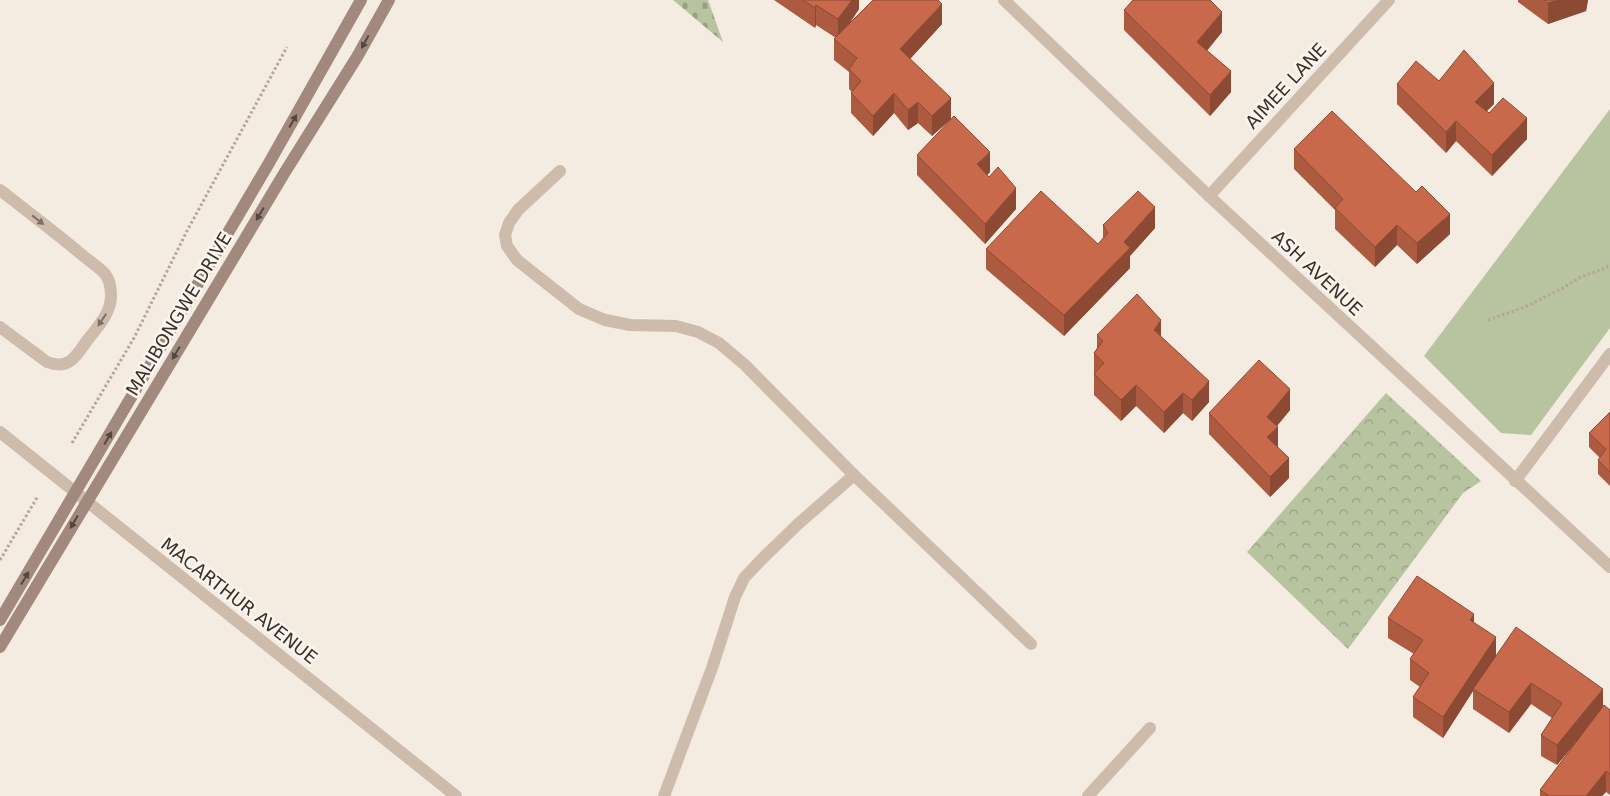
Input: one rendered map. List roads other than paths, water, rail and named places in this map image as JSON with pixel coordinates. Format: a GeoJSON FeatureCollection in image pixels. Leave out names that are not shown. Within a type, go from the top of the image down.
{"type":"FeatureCollection","features":[{"type":"Feature","properties":{"kind":"main road","name":"MALIBONGWE DRIVE"},"geometry":{"type":"LineString","coordinates":[[0,620],[269,163],[361,0]]}},
{"type":"Feature","properties":{"kind":"main road","name":"MALIBONGWE DRIVE"},"geometry":{"type":"LineString","coordinates":[[0,647],[285,172],[357,57],[389,0]]}},
{"type":"Feature","properties":{"kind":"street","name":"ASH AVENUE"},"geometry":{"type":"LineString","coordinates":[[1004,0],[1209,196],[1610,567]]}},
{"type":"Feature","properties":{"kind":"street","name":"AIMEE LANE"},"geometry":{"type":"LineString","coordinates":[[1209,196],[1389,0]]}},
{"type":"Feature","properties":{"kind":"street"},"geometry":{"type":"LineString","coordinates":[[560,171],[518,210],[508,223],[504,235],[507,246],[517,260],[579,309],[605,320],[630,325],[676,326],[698,332],[719,343],[745,365],[854,475],[1031,644]]}},
{"type":"Feature","properties":{"kind":"street"},"geometry":{"type":"LineString","coordinates":[[0,190],[105,274],[110,284],[111,294],[111,302],[106,315],[75,358],[64,365],[53,365],[47,362],[0,328]]}},
{"type":"Feature","properties":{"kind":"street"},"geometry":{"type":"LineString","coordinates":[[1516,481],[1610,354]]}},
{"type":"Feature","properties":{"kind":"street","name":"MACARTHUR AVENUE"},"geometry":{"type":"LineString","coordinates":[[0,432],[448,793]]}},
{"type":"Feature","properties":{"kind":"street"},"geometry":{"type":"LineString","coordinates":[[664,796],[712,668],[735,597],[744,578],[797,525],[854,475]]}},
{"type":"Feature","properties":{"kind":"street"},"geometry":{"type":"LineString","coordinates":[[1088,796],[1150,728]]}}]}
